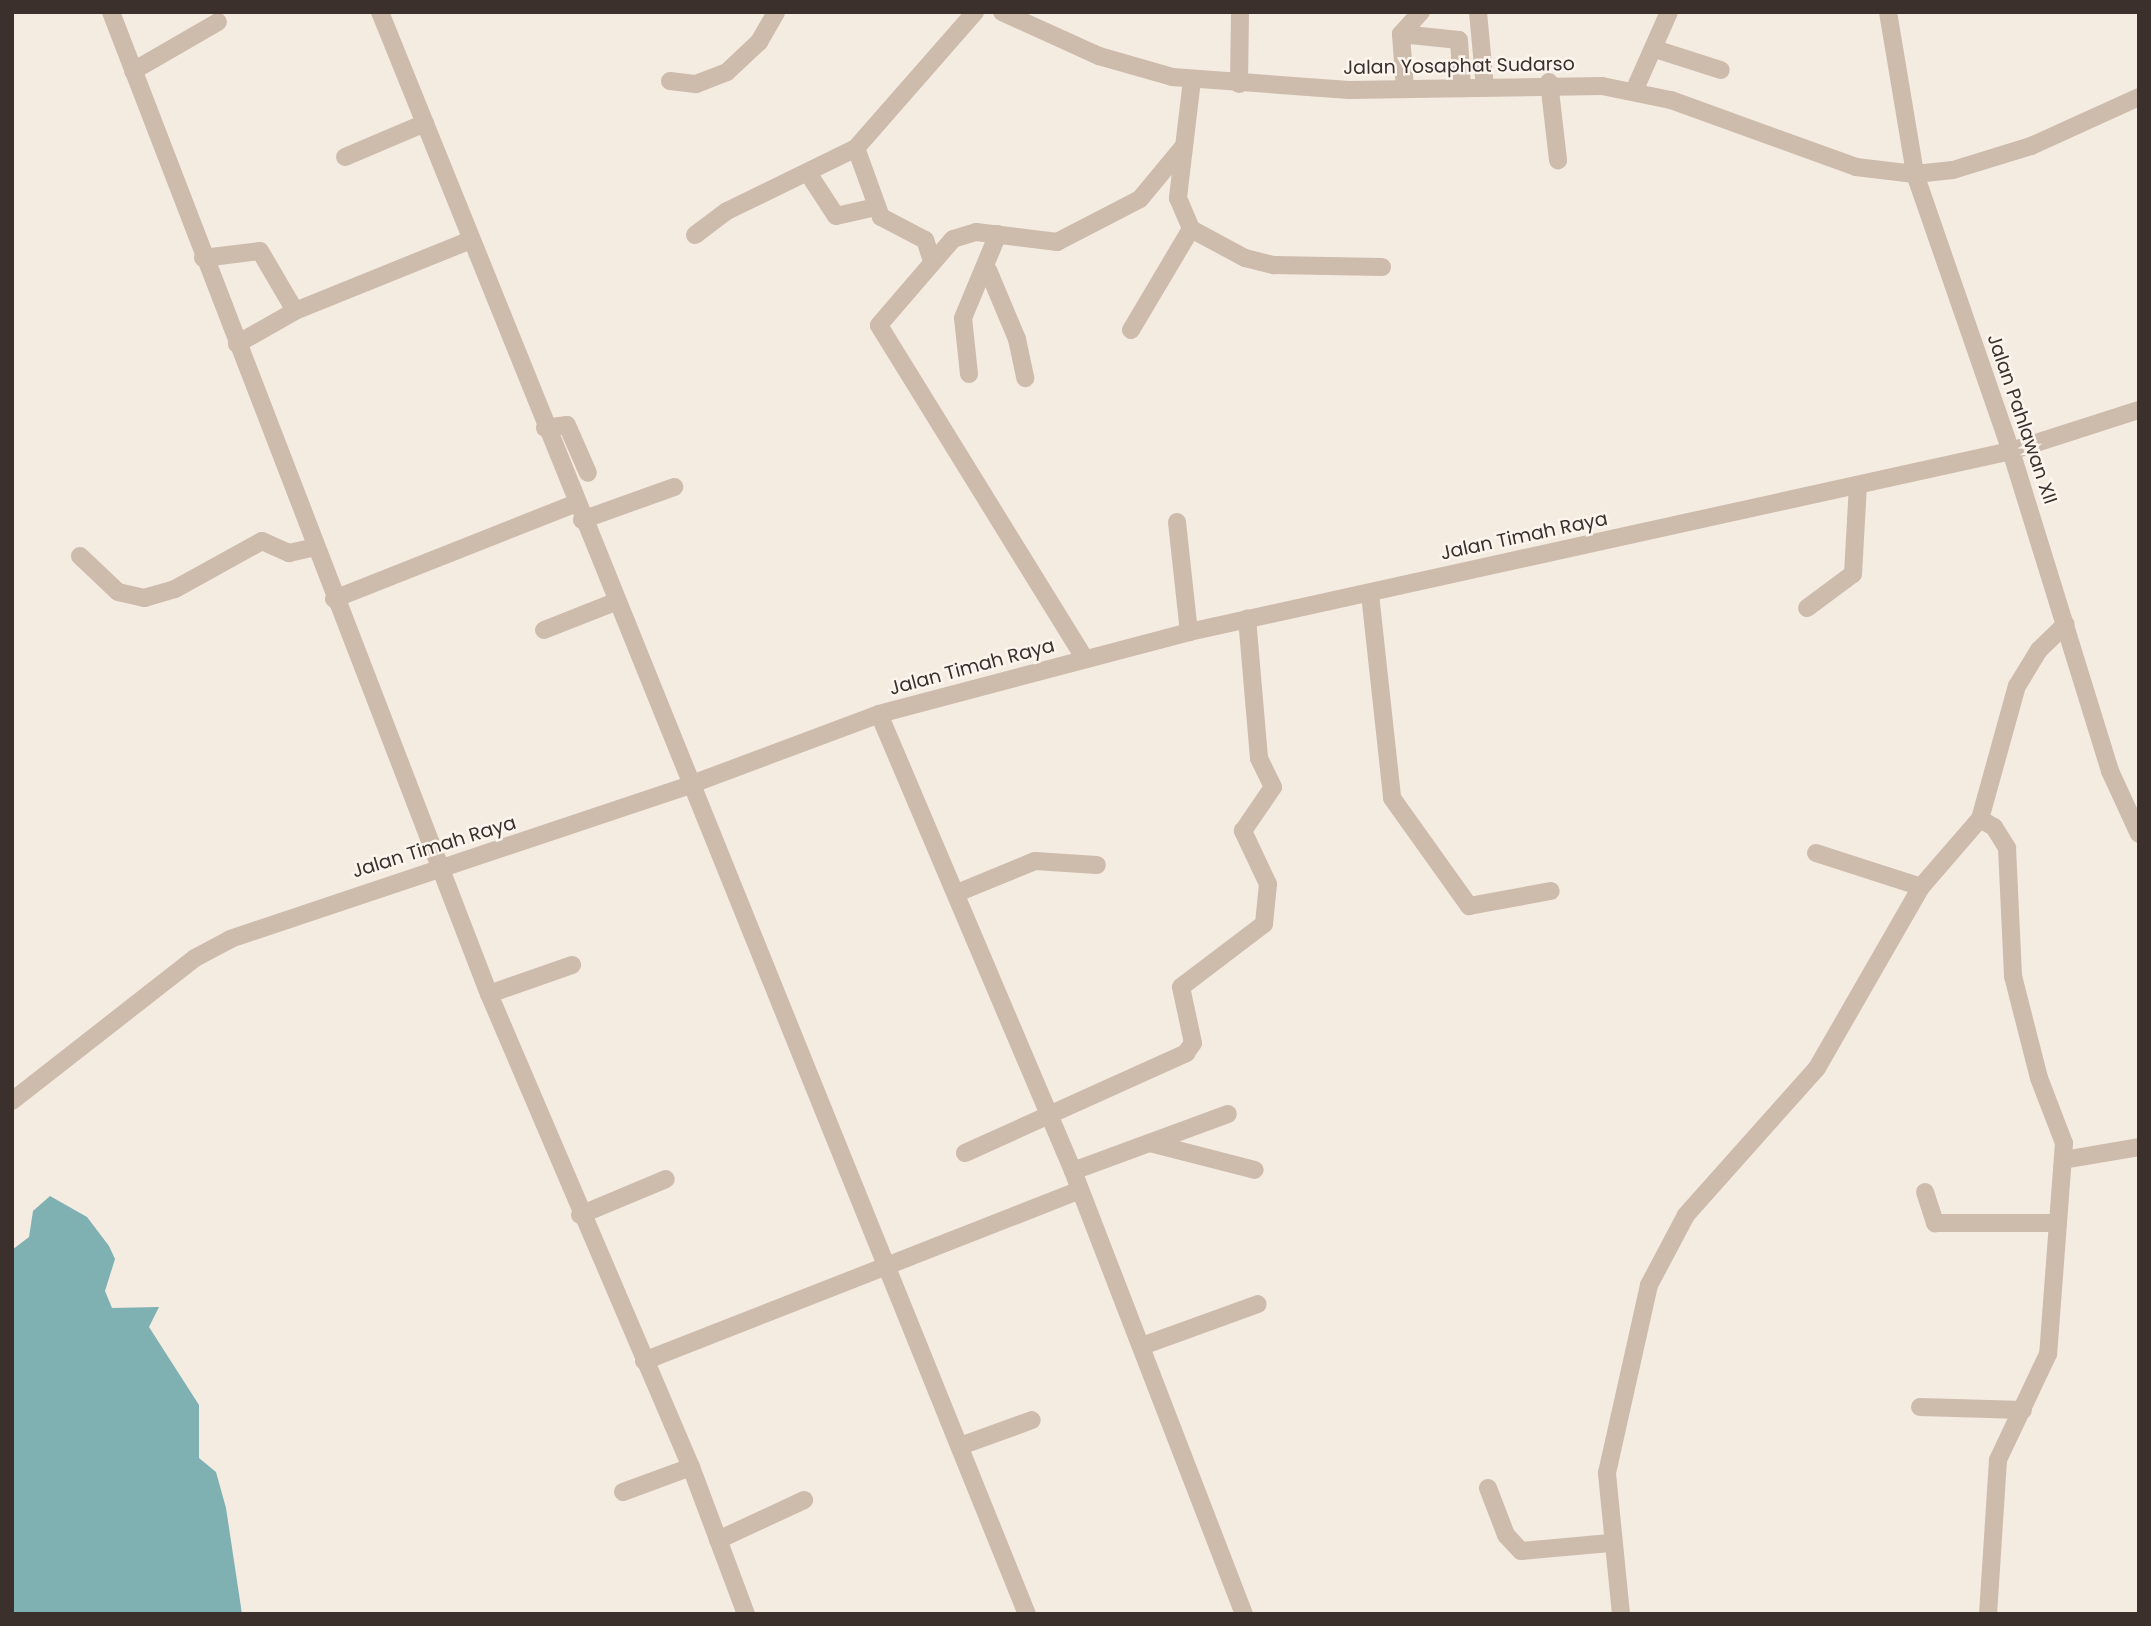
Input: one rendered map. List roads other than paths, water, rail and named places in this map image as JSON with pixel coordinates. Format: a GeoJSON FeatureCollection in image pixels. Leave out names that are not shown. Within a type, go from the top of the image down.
{"type":"FeatureCollection","features":[{"type":"Feature","properties":{"kind":"street"},"geometry":{"type":"LineString","coordinates":[[111,12],[334,599],[489,994],[580,1215],[691,1467],[746,1614]]}},
{"type":"Feature","properties":{"kind":"street"},"geometry":{"type":"LineString","coordinates":[[380,12],[615,602],[888,1261],[1027,1614]]}},
{"type":"Feature","properties":{"kind":"street"},"geometry":{"type":"LineString","coordinates":[[670,81],[696,84],[727,72],[758,42],[776,12]]}},
{"type":"Feature","properties":{"kind":"street"},"geometry":{"type":"LineString","coordinates":[[695,235],[727,211],[856,148],[975,12]]}},
{"type":"Feature","properties":{"kind":"street","name":"Jalan Yosaphat Sudarso"},"geometry":{"type":"LineString","coordinates":[[1002,12],[1099,56],[1192,80],[1405,89],[1485,88],[1549,82],[1634,91],[1856,167],[1915,174],[1953,170],[2031,146],[2139,97]]}},
{"type":"Feature","properties":{"kind":"street"},"geometry":{"type":"LineString","coordinates":[[1239,84],[1240,12]]}},
{"type":"Feature","properties":{"kind":"street"},"geometry":{"type":"LineString","coordinates":[[1405,89],[1401,34],[1420,12]]}},
{"type":"Feature","properties":{"kind":"street"},"geometry":{"type":"LineString","coordinates":[[1478,12],[1485,88]]}},
{"type":"Feature","properties":{"kind":"street"},"geometry":{"type":"LineString","coordinates":[[1634,91],[1655,50],[1669,12]]}},
{"type":"Feature","properties":{"kind":"street","name":"Jalan Pahlawan XII"},"geometry":{"type":"LineString","coordinates":[[1888,12],[1915,174],[2011,451],[2110,771],[2139,834]]}},
{"type":"Feature","properties":{"kind":"street"},"geometry":{"type":"LineString","coordinates":[[134,71],[218,22]]}},
{"type":"Feature","properties":{"kind":"street"},"geometry":{"type":"LineString","coordinates":[[1401,34],[1460,40],[1462,88]]}},
{"type":"Feature","properties":{"kind":"street"},"geometry":{"type":"LineString","coordinates":[[1655,50],[1721,70]]}},
{"type":"Feature","properties":{"kind":"street"},"geometry":{"type":"LineString","coordinates":[[1192,80],[1178,206],[1191,229],[1245,258],[1274,265],[1382,267]]}},
{"type":"Feature","properties":{"kind":"street"},"geometry":{"type":"LineString","coordinates":[[1549,82],[1558,160]]}},
{"type":"Feature","properties":{"kind":"street"},"geometry":{"type":"LineString","coordinates":[[345,157],[425,123]]}},
{"type":"Feature","properties":{"kind":"street"},"geometry":{"type":"LineString","coordinates":[[1085,659],[880,333],[882,316],[932,261],[960,235],[998,234],[1058,242],[1140,199],[1184,147]]}},
{"type":"Feature","properties":{"kind":"street"},"geometry":{"type":"LineString","coordinates":[[856,148],[876,207],[884,220],[925,240],[932,261]]}},
{"type":"Feature","properties":{"kind":"street"},"geometry":{"type":"LineString","coordinates":[[808,173],[836,216],[876,207]]}},
{"type":"Feature","properties":{"kind":"street"},"geometry":{"type":"LineString","coordinates":[[1131,330],[1191,229]]}},
{"type":"Feature","properties":{"kind":"street"},"geometry":{"type":"LineString","coordinates":[[969,374],[962,326],[988,270],[998,234]]}},
{"type":"Feature","properties":{"kind":"street"},"geometry":{"type":"LineString","coordinates":[[237,344],[295,311],[471,240]]}},
{"type":"Feature","properties":{"kind":"street"},"geometry":{"type":"LineString","coordinates":[[203,258],[260,251],[295,311]]}},
{"type":"Feature","properties":{"kind":"street"},"geometry":{"type":"LineString","coordinates":[[988,270],[1017,339],[1025,378]]}},
{"type":"Feature","properties":{"kind":"street","name":"Jalan Timah Raya"},"geometry":{"type":"LineString","coordinates":[[12,1101],[195,958],[307,909],[440,869],[692,784],[879,714],[1189,632],[2011,451],[2139,410]]}},
{"type":"Feature","properties":{"kind":"street"},"geometry":{"type":"LineString","coordinates":[[545,428],[567,425],[588,473]]}},
{"type":"Feature","properties":{"kind":"street"},"geometry":{"type":"LineString","coordinates":[[1807,608],[1853,574],[1858,485]]}},
{"type":"Feature","properties":{"kind":"street"},"geometry":{"type":"LineString","coordinates":[[583,520],[674,488]]}},
{"type":"Feature","properties":{"kind":"street"},"geometry":{"type":"LineString","coordinates":[[334,599],[576,503]]}},
{"type":"Feature","properties":{"kind":"street"},"geometry":{"type":"LineString","coordinates":[[1177,522],[1189,632]]}},
{"type":"Feature","properties":{"kind":"street"},"geometry":{"type":"LineString","coordinates":[[80,556],[118,592],[144,598],[175,589],[262,541],[289,553],[314,547]]}},
{"type":"Feature","properties":{"kind":"street"},"geometry":{"type":"LineString","coordinates":[[1370,594],[1392,798],[1469,906],[1551,891]]}},
{"type":"Feature","properties":{"kind":"street"},"geometry":{"type":"LineString","coordinates":[[544,631],[615,602]]}},
{"type":"Feature","properties":{"kind":"street"},"geometry":{"type":"LineString","coordinates":[[965,1153],[1051,1118],[1190,1049],[1181,987],[1264,924],[1268,884],[1243,831],[1273,787],[1259,758],[1247,619]]}},
{"type":"Feature","properties":{"kind":"street"},"geometry":{"type":"LineString","coordinates":[[1621,1614],[1610,1543],[1607,1473],[1649,1285],[1686,1215],[1817,1068],[1920,887],[1980,819],[2017,686],[2039,650],[2066,624]]}},
{"type":"Feature","properties":{"kind":"street"},"geometry":{"type":"LineString","coordinates":[[879,714],[1073,1171],[1244,1614]]}},
{"type":"Feature","properties":{"kind":"street"},"geometry":{"type":"LineString","coordinates":[[1980,819],[2000,833],[2010,860],[2013,976],[2039,1078],[2064,1143],[2056,1223],[2057,1287],[2048,1354],[1997,1460],[1988,1614]]}},
{"type":"Feature","properties":{"kind":"street"},"geometry":{"type":"LineString","coordinates":[[1816,853],[1920,887]]}},
{"type":"Feature","properties":{"kind":"street"},"geometry":{"type":"LineString","coordinates":[[957,893],[1035,861],[1097,865]]}},
{"type":"Feature","properties":{"kind":"street"},"geometry":{"type":"LineString","coordinates":[[489,994],[572,965]]}},
{"type":"Feature","properties":{"kind":"street"},"geometry":{"type":"LineString","coordinates":[[1073,1171],[1228,1114]]}},
{"type":"Feature","properties":{"kind":"street"},"geometry":{"type":"LineString","coordinates":[[1150,1143],[1255,1170]]}},
{"type":"Feature","properties":{"kind":"street"},"geometry":{"type":"LineString","coordinates":[[2063,1160],[2139,1147]]}},
{"type":"Feature","properties":{"kind":"street"},"geometry":{"type":"LineString","coordinates":[[580,1215],[666,1179]]}},
{"type":"Feature","properties":{"kind":"street"},"geometry":{"type":"LineString","coordinates":[[644,1361],[888,1261],[1080,1190]]}},
{"type":"Feature","properties":{"kind":"street"},"geometry":{"type":"LineString","coordinates":[[1925,1192],[1935,1223],[2056,1223]]}},
{"type":"Feature","properties":{"kind":"street"},"geometry":{"type":"LineString","coordinates":[[1142,1346],[1258,1304]]}},
{"type":"Feature","properties":{"kind":"street"},"geometry":{"type":"LineString","coordinates":[[1920,1407],[2023,1410]]}},
{"type":"Feature","properties":{"kind":"street"},"geometry":{"type":"LineString","coordinates":[[962,1445],[1032,1420]]}},
{"type":"Feature","properties":{"kind":"street"},"geometry":{"type":"LineString","coordinates":[[623,1492],[691,1467]]}},
{"type":"Feature","properties":{"kind":"street"},"geometry":{"type":"LineString","coordinates":[[1488,1488],[1506,1535],[1521,1551],[1610,1543]]}},
{"type":"Feature","properties":{"kind":"street"},"geometry":{"type":"LineString","coordinates":[[718,1540],[804,1500]]}},
{"type":"Feature","properties":{"kind":"water"},"geometry":{"type":"Polygon","coordinates":[[[50,1196],[87,1217],[109,1246],[115,1259],[105,1291],[112,1308],[159,1307],[149,1327],[199,1405],[199,1458],[216,1472],[226,1508],[242,1614],[12,1614],[12,1250],[29,1237],[33,1211],[50,1196]]]}}]}
